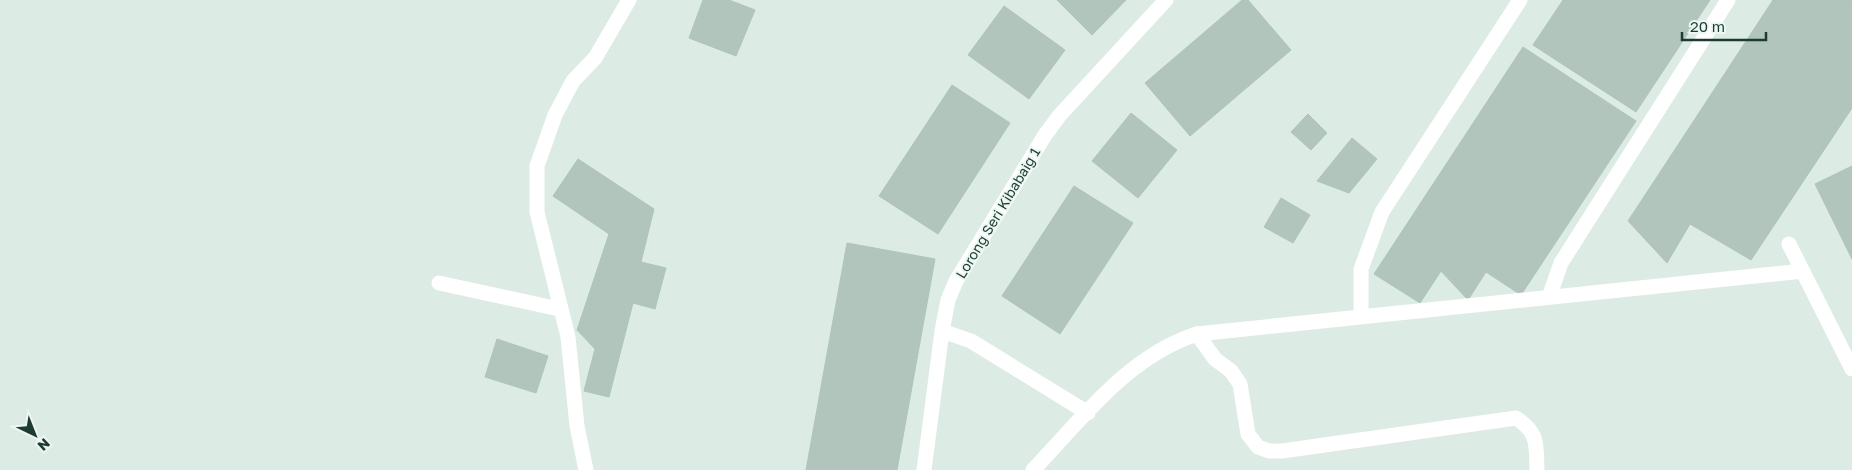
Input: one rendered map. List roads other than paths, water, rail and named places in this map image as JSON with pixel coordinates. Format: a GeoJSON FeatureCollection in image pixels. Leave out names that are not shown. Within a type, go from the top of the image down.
{"type":"FeatureCollection","features":[{"type":"Feature","properties":{"kind":"street"},"geometry":{"type":"LineString","coordinates":[[586,470],[577,426],[568,337],[559,309],[538,212],[538,166],[555,115],[573,81],[595,58],[629,0]]}},
{"type":"Feature","properties":{"kind":"street","name":"Lorong Seri Kibabaig 1"},"geometry":{"type":"LineString","coordinates":[[924,470],[942,331],[948,300],[956,281],[1045,136],[1060,116],[1166,0]]}},
{"type":"Feature","properties":{"kind":"street"},"geometry":{"type":"LineString","coordinates":[[1361,317],[1361,268],[1382,212],[1520,0]]}},
{"type":"Feature","properties":{"kind":"street"},"geometry":{"type":"LineString","coordinates":[[1549,297],[1561,263],[1728,0]]}},
{"type":"Feature","properties":{"kind":"street"},"geometry":{"type":"LineString","coordinates":[[1789,244],[1852,368]]}},
{"type":"Feature","properties":{"kind":"street"},"geometry":{"type":"LineString","coordinates":[[1033,470],[1130,370],[1174,342],[1197,334],[1803,271]]}},
{"type":"Feature","properties":{"kind":"street"},"geometry":{"type":"LineString","coordinates":[[439,283],[559,309]]}},
{"type":"Feature","properties":{"kind":"street"},"geometry":{"type":"LineString","coordinates":[[942,331],[971,342],[1088,413]]}},
{"type":"Feature","properties":{"kind":"street"},"geometry":{"type":"LineString","coordinates":[[1197,334],[1215,359],[1231,372],[1240,384],[1248,434],[1258,447],[1269,451],[1282,451],[1516,418],[1530,428],[1536,445],[1537,470]]}}]}
